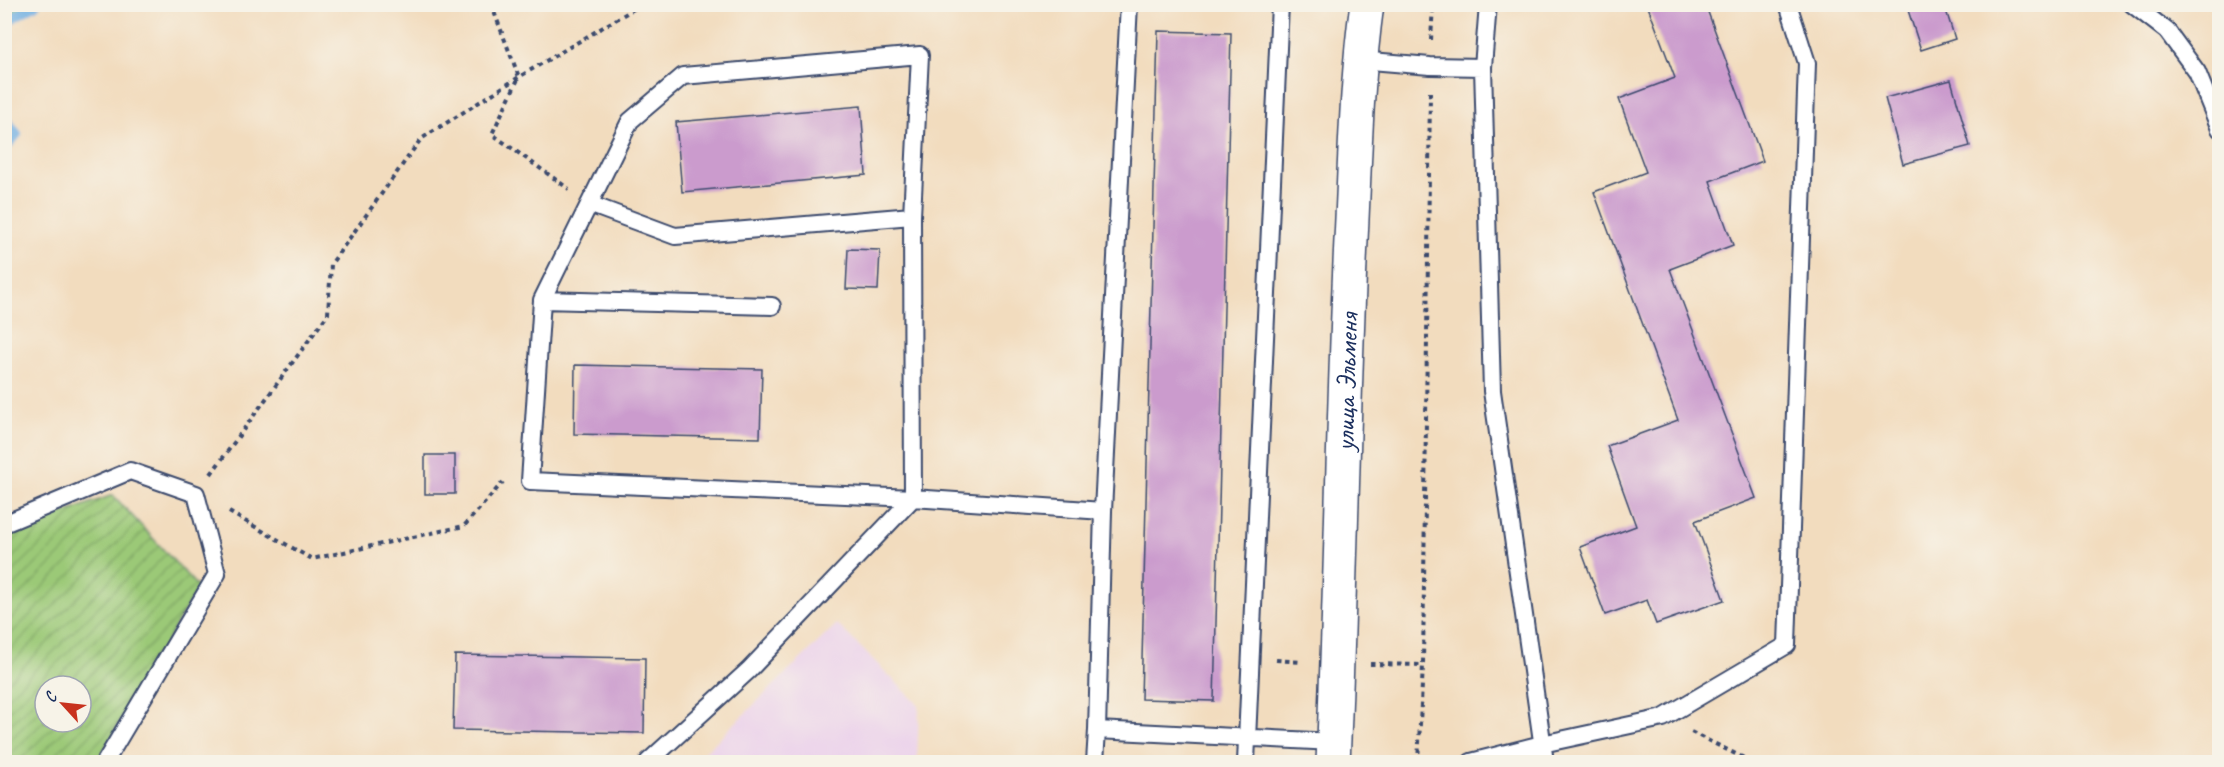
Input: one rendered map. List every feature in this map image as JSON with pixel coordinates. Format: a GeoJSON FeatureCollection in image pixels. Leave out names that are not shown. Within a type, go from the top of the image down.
{"type":"FeatureCollection","features":[{"type":"Feature","properties":{"kind":"street","name":"улица Эльменя"},"geometry":{"type":"LineString","coordinates":[[1333,752],[1338,663],[1346,356],[1359,60],[1367,4]]}},
{"type":"Feature","properties":{"kind":"lane"},"geometry":{"type":"LineString","coordinates":[[1095,762],[1103,512],[1129,4]]}},
{"type":"Feature","properties":{"kind":"lane"},"geometry":{"type":"LineString","coordinates":[[1246,762],[1280,4]]}},
{"type":"Feature","properties":{"kind":"lane"},"geometry":{"type":"LineString","coordinates":[[1488,4],[1483,67],[1492,391],[1545,762]]}},
{"type":"Feature","properties":{"kind":"lane"},"geometry":{"type":"LineString","coordinates":[[1471,762],[1664,718],[1787,645],[1807,63],[1788,4]]}},
{"type":"Feature","properties":{"kind":"lane"},"geometry":{"type":"LineString","coordinates":[[2132,4],[2167,31],[2197,72],[2220,129]]}},
{"type":"Feature","properties":{"kind":"lane"},"geometry":{"type":"LineString","coordinates":[[648,762],[749,670],[913,498],[912,216],[920,55],[684,76],[630,121],[542,300],[530,481],[913,498],[1103,512]]}},
{"type":"Feature","properties":{"kind":"lane"},"geometry":{"type":"LineString","coordinates":[[1359,60],[1430,66],[1483,67]]}},
{"type":"Feature","properties":{"kind":"lane"},"geometry":{"type":"LineString","coordinates":[[589,204],[675,237],[912,216]]}},
{"type":"Feature","properties":{"kind":"lane"},"geometry":{"type":"LineString","coordinates":[[542,300],[772,306]]}},
{"type":"Feature","properties":{"kind":"lane"},"geometry":{"type":"LineString","coordinates":[[4,524],[130,471],[196,494],[217,574],[105,762]]}},
{"type":"Feature","properties":{"kind":"lane"},"geometry":{"type":"LineString","coordinates":[[1097,729],[1247,739],[1333,752]]}},
{"type":"Feature","properties":{"kind":"path"},"geometry":{"type":"LineString","coordinates":[[491,4],[519,77],[492,134],[589,204]]}},
{"type":"Feature","properties":{"kind":"path"},"geometry":{"type":"LineString","coordinates":[[532,450],[464,526],[312,560],[196,494],[328,314],[332,264],[421,140],[519,77],[642,4]]}},
{"type":"Feature","properties":{"kind":"path"},"geometry":{"type":"LineString","coordinates":[[1418,762],[1423,665],[1430,66],[1433,4]]}},
{"type":"Feature","properties":{"kind":"path"},"geometry":{"type":"LineString","coordinates":[[1367,664],[1423,665]]}},
{"type":"Feature","properties":{"kind":"path"},"geometry":{"type":"LineString","coordinates":[[1664,718],[1752,762]]}},
{"type":"Feature","properties":{"kind":"shaded area"},"geometry":{"type":"Polygon","coordinates":[[[837,624],[919,705],[917,762],[695,762],[837,624]]]}},
{"type":"Feature","properties":{"kind":"green space"},"geometry":{"type":"Polygon","coordinates":[[[5,4],[36,4],[36,5],[5,23],[5,4]]]}},
{"type":"Feature","properties":{"kind":"green space"},"geometry":{"type":"Polygon","coordinates":[[[5,117],[17,134],[4,149],[5,117]]]}},
{"type":"Feature","properties":{"kind":"green space"},"geometry":{"type":"Polygon","coordinates":[[[113,495],[198,587],[97,762],[5,762],[4,538],[9,533],[113,495]]]}},
{"type":"Feature","properties":{"kind":"building"},"geometry":{"type":"Polygon","coordinates":[[[1647,4],[1705,4],[1763,161],[1710,181],[1733,245],[1670,269],[1756,498],[1695,521],[1724,600],[1656,624],[1647,600],[1605,615],[1580,547],[1636,526],[1607,446],[1678,420],[1594,192],[1646,172],[1619,99],[1675,78],[1647,4]]]}},
{"type":"Feature","properties":{"kind":"building"},"geometry":{"type":"Polygon","coordinates":[[[1906,4],[1944,4],[1955,39],[1921,50],[1906,4]]]}},
{"type":"Feature","properties":{"kind":"building"},"geometry":{"type":"Polygon","coordinates":[[[1158,31],[1231,33],[1214,701],[1141,699],[1158,31]]]}},
{"type":"Feature","properties":{"kind":"building"},"geometry":{"type":"Polygon","coordinates":[[[1951,80],[1970,146],[1903,164],[1885,98],[1951,80]]]}},
{"type":"Feature","properties":{"kind":"building"},"geometry":{"type":"Polygon","coordinates":[[[861,106],[866,175],[682,192],[676,122],[861,106]]]}},
{"type":"Feature","properties":{"kind":"building"},"geometry":{"type":"Polygon","coordinates":[[[848,249],[880,250],[878,290],[846,289],[848,249]]]}},
{"type":"Feature","properties":{"kind":"building"},"geometry":{"type":"Polygon","coordinates":[[[575,365],[762,369],[760,438],[574,434],[575,365]]]}},
{"type":"Feature","properties":{"kind":"building"},"geometry":{"type":"Polygon","coordinates":[[[425,455],[455,455],[455,494],[425,494],[425,455]]]}},
{"type":"Feature","properties":{"kind":"building"},"geometry":{"type":"Polygon","coordinates":[[[455,655],[645,658],[644,733],[453,730],[455,655]]]}},
{"type":"Feature","properties":{"kind":"waterway"},"geometry":{"type":"LineString","coordinates":[[4,23],[36,4]]}},
{"type":"Feature","properties":{"kind":"waterway"},"geometry":{"type":"LineString","coordinates":[[4,117],[17,134],[4,149]]}}]}
